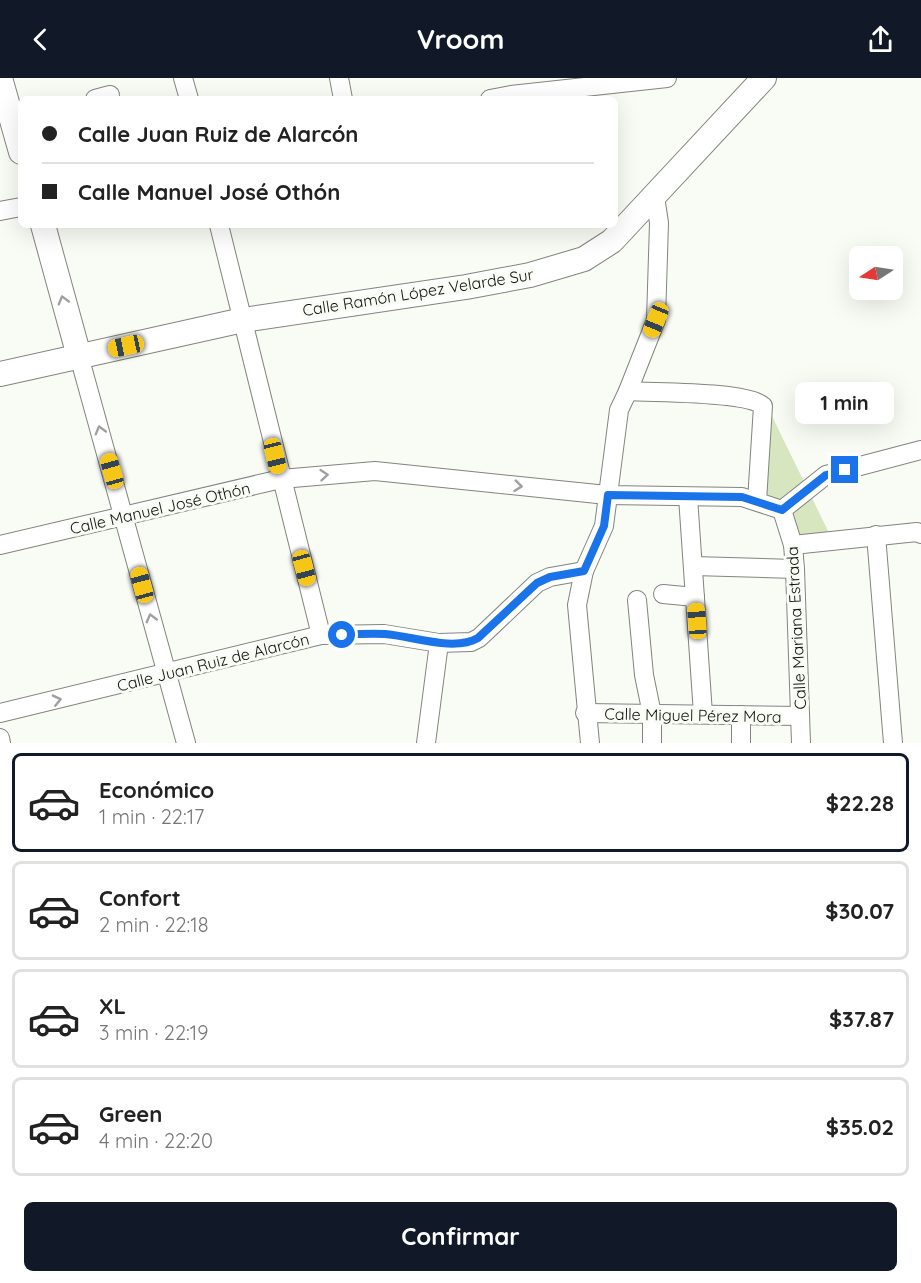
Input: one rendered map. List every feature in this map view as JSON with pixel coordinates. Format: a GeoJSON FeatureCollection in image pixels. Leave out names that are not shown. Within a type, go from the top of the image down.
{"type":"FeatureCollection","features":[{"type":"Feature","properties":{"kind":"street"},"geometry":{"type":"LineString","coordinates":[[0,78],[16,121]]}},
{"type":"Feature","properties":{"kind":"street"},"geometry":{"type":"LineString","coordinates":[[183,78],[188,96]]}},
{"type":"Feature","properties":{"kind":"street"},"geometry":{"type":"LineString","coordinates":[[339,78],[342,96]]}},
{"type":"Feature","properties":{"kind":"street"},"geometry":{"type":"LineString","coordinates":[[503,96],[667,78]]}},
{"type":"Feature","properties":{"kind":"street","name":"Calle Ramón López Velarde Sur"},"geometry":{"type":"LineString","coordinates":[[0,374],[243,320],[466,287],[551,269],[584,259],[612,241],[765,78]]}},
{"type":"Feature","properties":{"kind":"street"},"geometry":{"type":"LineString","coordinates":[[590,743],[585,713],[577,605],[584,571],[604,526],[619,410],[656,320],[659,223],[655,196]]}},
{"type":"Feature","properties":{"kind":"street"},"geometry":{"type":"LineString","coordinates":[[0,211],[18,208]]}},
{"type":"Feature","properties":{"kind":"street"},"geometry":{"type":"LineString","coordinates":[[44,228],[186,743]]}},
{"type":"Feature","properties":{"kind":"street"},"geometry":{"type":"LineString","coordinates":[[220,228],[321,635]]}},
{"type":"Feature","properties":{"kind":"street"},"geometry":{"type":"LineString","coordinates":[[628,391],[723,396],[758,401],[763,406],[757,501]]}},
{"type":"Feature","properties":{"kind":"street"},"geometry":{"type":"LineString","coordinates":[[608,495],[742,497],[782,510],[826,475],[921,450]]}},
{"type":"Feature","properties":{"kind":"street","name":"Calle Manuel José Othón"},"geometry":{"type":"LineString","coordinates":[[0,545],[281,479],[375,471],[608,495]]}},
{"type":"Feature","properties":{"kind":"street"},"geometry":{"type":"LineString","coordinates":[[688,497],[703,714]]}},
{"type":"Feature","properties":{"kind":"street","name":"Calle Mariana Estrada"},"geometry":{"type":"LineString","coordinates":[[782,510],[793,545],[795,569],[801,743]]}},
{"type":"Feature","properties":{"kind":"street"},"geometry":{"type":"LineString","coordinates":[[793,545],[876,535],[916,532],[921,534]]}},
{"type":"Feature","properties":{"kind":"street"},"geometry":{"type":"LineString","coordinates":[[876,535],[893,743]]}},
{"type":"Feature","properties":{"kind":"street"},"geometry":{"type":"LineString","coordinates":[[693,566],[795,569]]}},
{"type":"Feature","properties":{"kind":"street","name":"Calle Juan Ruiz de Alarcón"},"geometry":{"type":"LineString","coordinates":[[0,713],[321,635],[384,634],[439,643],[471,642],[537,583],[550,577],[584,571]]}},
{"type":"Feature","properties":{"kind":"street"},"geometry":{"type":"LineString","coordinates":[[663,594],[695,597]]}},
{"type":"Feature","properties":{"kind":"street"},"geometry":{"type":"LineString","coordinates":[[637,600],[644,675],[652,714],[652,743]]}},
{"type":"Feature","properties":{"kind":"street"},"geometry":{"type":"LineString","coordinates":[[426,743],[439,643]]}},
{"type":"Feature","properties":{"kind":"street","name":"Calle Miguel Pérez Mora"},"geometry":{"type":"LineString","coordinates":[[585,713],[800,716]]}},
{"type":"Feature","properties":{"kind":"street"},"geometry":{"type":"LineString","coordinates":[[741,715],[741,743]]}},
{"type":"Feature","properties":{"kind":"street"},"geometry":{"type":"LineString","coordinates":[[0,738],[1,743]]}},
{"type":"Feature","properties":{"kind":"green space"},"geometry":{"type":"Polygon","coordinates":[[[769,410],[833,541],[794,544],[785,511],[757,499],[769,410]]]}},
{"type":"Feature","properties":{"kind":"route"},"geometry":{"type":"LineString","coordinates":[[342,635],[384,634],[439,643],[471,642],[537,583],[550,577],[584,571],[604,526],[608,495],[742,497],[782,510],[826,475],[845,470]]}}]}
